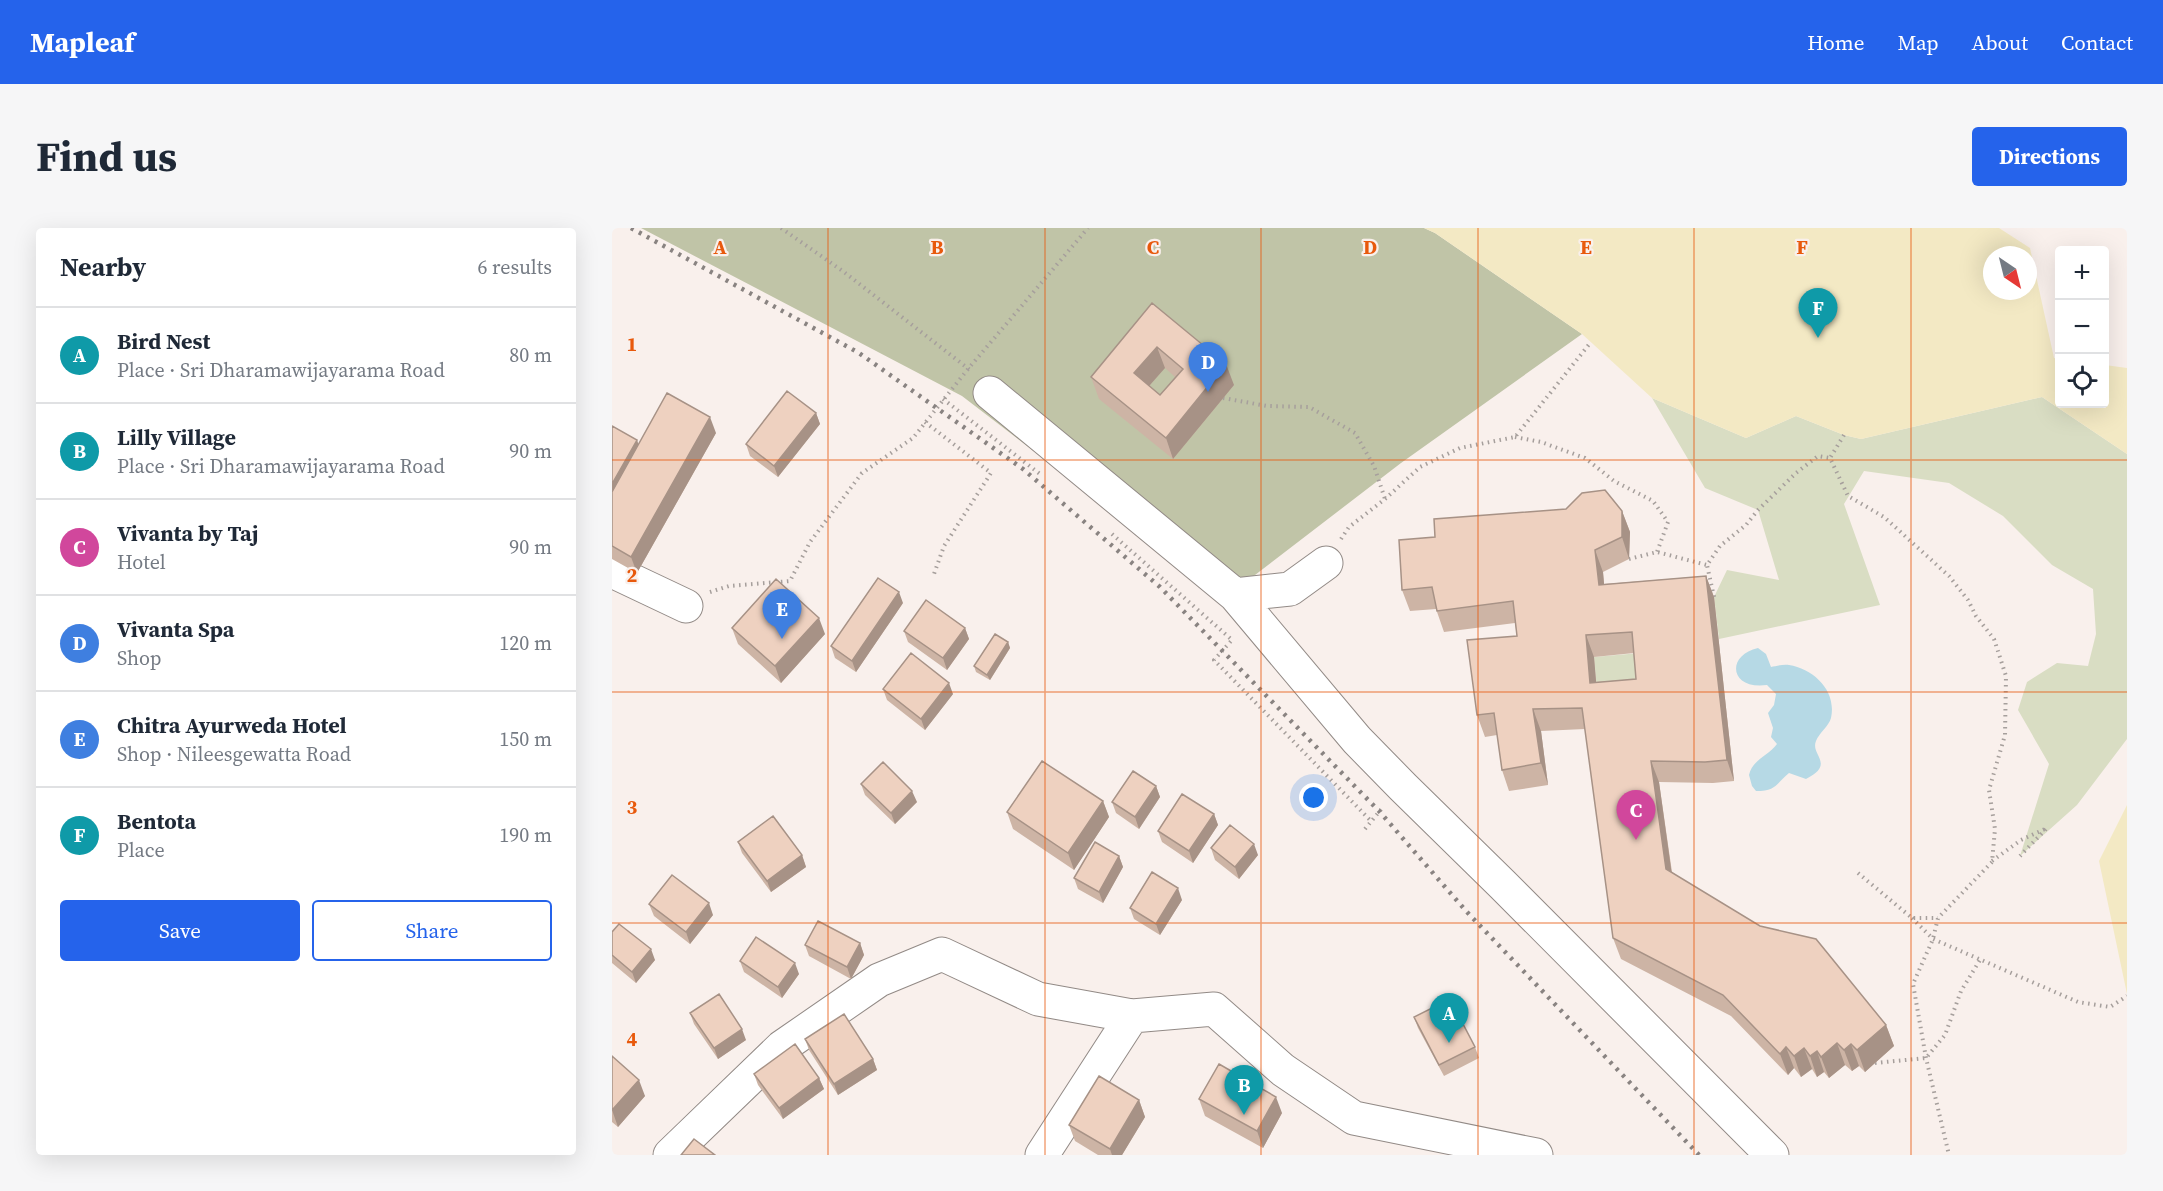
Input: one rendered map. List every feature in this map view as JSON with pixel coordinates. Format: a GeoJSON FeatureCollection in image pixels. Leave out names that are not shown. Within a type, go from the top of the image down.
{"type":"FeatureCollection","features":[{"type":"Feature","properties":{"kind":"street"},"geometry":{"type":"LineString","coordinates":[[990,393],[1235,595],[1357,740],[1380,764],[1772,1155]]}},
{"type":"Feature","properties":{"kind":"street"},"geometry":{"type":"LineString","coordinates":[[1235,595],[1290,588],[1326,562]]}},
{"type":"Feature","properties":{"kind":"street"},"geometry":{"type":"LineString","coordinates":[[612,571],[686,606]]}},
{"type":"Feature","properties":{"kind":"street"},"geometry":{"type":"LineString","coordinates":[[670,1155],[782,1047],[879,980],[942,954],[1038,999],[1132,1016],[1214,1009],[1283,1070],[1354,1118],[1536,1155]]}},
{"type":"Feature","properties":{"kind":"street"},"geometry":{"type":"LineString","coordinates":[[1042,1155],[1132,1016]]}},
{"type":"Feature","properties":{"kind":"path"},"geometry":{"type":"LineString","coordinates":[[781,228],[844,272],[968,369],[990,393]]}},
{"type":"Feature","properties":{"kind":"path"},"geometry":{"type":"LineString","coordinates":[[686,606],[705,594],[729,586],[790,582],[810,542],[862,473],[913,438],[968,369],[1088,228]]}},
{"type":"Feature","properties":{"kind":"path"},"geometry":{"type":"LineString","coordinates":[[1515,437],[1591,342]]}},
{"type":"Feature","properties":{"kind":"path"},"geometry":{"type":"LineString","coordinates":[[1223,398],[1267,406],[1309,407],[1355,433],[1374,466],[1385,500]]}},
{"type":"Feature","properties":{"kind":"path"},"geometry":{"type":"LineString","coordinates":[[943,399],[1041,475]]}},
{"type":"Feature","properties":{"kind":"path"},"geometry":{"type":"LineString","coordinates":[[925,422],[991,473],[944,546],[934,574]]}},
{"type":"Feature","properties":{"kind":"path"},"geometry":{"type":"LineString","coordinates":[[1830,458],[1844,435]]}},
{"type":"Feature","properties":{"kind":"path"},"geometry":{"type":"LineString","coordinates":[[1326,562],[1349,527],[1385,500],[1420,467],[1460,448],[1515,437],[1542,442],[1585,458],[1614,481],[1653,501],[1668,522],[1657,552]]}},
{"type":"Feature","properties":{"kind":"path"},"geometry":{"type":"LineString","coordinates":[[1714,597],[1707,565],[1720,546],[1746,525],[1758,510],[1818,456],[1830,458]]}},
{"type":"Feature","properties":{"kind":"path"},"geometry":{"type":"LineString","coordinates":[[1830,458],[1848,496],[1884,517],[1949,576],[1994,639],[2006,676],[2005,735],[1989,790],[1995,829],[1992,862]]}},
{"type":"Feature","properties":{"kind":"path"},"geometry":{"type":"LineString","coordinates":[[1112,533],[1232,640],[1214,660],[1371,821]]}},
{"type":"Feature","properties":{"kind":"path"},"geometry":{"type":"LineString","coordinates":[[1629,559],[1657,552],[1707,565]]}},
{"type":"Feature","properties":{"kind":"path"},"geometry":{"type":"LineString","coordinates":[[1365,829],[1379,811]]}},
{"type":"Feature","properties":{"kind":"path"},"geometry":{"type":"LineString","coordinates":[[1949,1155],[1926,1058],[1913,984],[1933,939],[1938,918],[1992,862],[2021,840],[2047,828],[2020,856]]}},
{"type":"Feature","properties":{"kind":"path"},"geometry":{"type":"LineString","coordinates":[[1858,873],[1912,918],[1933,939],[2078,1002],[2110,1007],[2127,996]]}},
{"type":"Feature","properties":{"kind":"path"},"geometry":{"type":"LineString","coordinates":[[1912,918],[1938,918]]}},
{"type":"Feature","properties":{"kind":"path"},"geometry":{"type":"LineString","coordinates":[[1875,1063],[1926,1058],[1945,1035],[1961,991],[1980,960]]}},
{"type":"Feature","properties":{"kind":"green space"},"geometry":{"type":"Polygon","coordinates":[[[641,228],[1424,228],[1435,233],[1582,334],[1401,463],[1225,598],[962,396],[641,228]]]}},
{"type":"Feature","properties":{"kind":"green space"},"geometry":{"type":"Polygon","coordinates":[[[2042,397],[2055,408],[2058,408],[2127,454],[2127,739],[2077,805],[2020,856],[2049,764],[2018,710],[2027,682],[2057,663],[2088,666],[2096,634],[2093,589],[2052,565],[2003,516],[1949,483],[1864,471],[1844,504],[1880,605],[1719,639],[1714,597],[1727,570],[1779,580],[1758,510],[1705,488],[1652,398],[1746,438],[1796,416],[1844,435],[1861,439],[2042,397]]]}},
{"type":"Feature","properties":{"kind":"green space"},"geometry":{"type":"Polygon","coordinates":[[[1640,653],[1643,701],[1598,704],[1594,657],[1640,653]]]}},
{"type":"Feature","properties":{"kind":"sand"},"geometry":{"type":"Polygon","coordinates":[[[1424,228],[1999,228],[2027,246],[1983,246],[1983,300],[2037,300],[2037,280],[2055,358],[2055,406],[2042,397],[1861,439],[1844,435],[1796,416],[1746,438],[1652,398],[1582,334],[1435,233],[1424,228]]]}},
{"type":"Feature","properties":{"kind":"sand"},"geometry":{"type":"Polygon","coordinates":[[[2109,366],[2127,368],[2127,454],[2058,408],[2109,408],[2109,366]]]}},
{"type":"Feature","properties":{"kind":"sand"},"geometry":{"type":"Polygon","coordinates":[[[2127,805],[2127,994],[2099,861],[2127,805]]]}},
{"type":"Feature","properties":{"kind":"water"},"geometry":{"type":"Polygon","coordinates":[[[1758,648],[1766,654],[1771,667],[1789,665],[1815,676],[1827,690],[1832,708],[1830,721],[1816,741],[1816,751],[1821,764],[1815,774],[1806,779],[1789,773],[1778,784],[1763,791],[1756,791],[1749,775],[1753,766],[1777,744],[1771,737],[1773,728],[1768,713],[1774,705],[1776,694],[1767,685],[1745,682],[1736,671],[1741,657],[1758,648]]]}},
{"type":"Feature","properties":{"kind":"building"},"geometry":{"type":"Polygon","coordinates":[[[1152,303],[1226,364],[1166,438],[1091,377],[1152,303]],[[1157,347],[1134,373],[1160,395],[1183,369],[1157,347]]]}},
{"type":"Feature","properties":{"kind":"building"},"geometry":{"type":"Polygon","coordinates":[[[787,391],[816,413],[774,466],[746,444],[787,391]]]}},
{"type":"Feature","properties":{"kind":"building"},"geometry":{"type":"Polygon","coordinates":[[[667,393],[710,417],[631,557],[612,546],[612,492],[667,393]]]}},
{"type":"Feature","properties":{"kind":"building"},"geometry":{"type":"Polygon","coordinates":[[[612,426],[637,440],[612,484],[612,426]]]}},
{"type":"Feature","properties":{"kind":"building"},"geometry":{"type":"Polygon","coordinates":[[[1605,490],[1622,511],[1622,537],[1595,550],[1599,585],[1706,576],[1727,760],[1651,761],[1666,869],[1760,926],[1816,939],[1886,1025],[1857,1050],[1851,1044],[1844,1050],[1837,1043],[1821,1057],[1817,1051],[1810,1056],[1804,1048],[1794,1056],[1786,1047],[1780,1054],[1723,995],[1613,938],[1582,708],[1533,709],[1541,763],[1502,770],[1494,713],[1477,715],[1467,640],[1517,636],[1513,601],[1437,611],[1432,587],[1402,590],[1399,540],[1435,537],[1434,519],[1566,509],[1582,493],[1605,490]],[[1632,632],[1586,635],[1590,683],[1636,679],[1632,632]]]}},
{"type":"Feature","properties":{"kind":"building"},"geometry":{"type":"Polygon","coordinates":[[[878,578],[899,592],[852,661],[831,646],[878,578]]]}},
{"type":"Feature","properties":{"kind":"building"},"geometry":{"type":"Polygon","coordinates":[[[776,579],[819,618],[775,666],[732,628],[776,579]]]}},
{"type":"Feature","properties":{"kind":"building"},"geometry":{"type":"Polygon","coordinates":[[[926,600],[965,628],[943,658],[904,631],[926,600]]]}},
{"type":"Feature","properties":{"kind":"building"},"geometry":{"type":"Polygon","coordinates":[[[995,634],[1008,642],[987,675],[974,666],[995,634]]]}},
{"type":"Feature","properties":{"kind":"building"},"geometry":{"type":"Polygon","coordinates":[[[911,653],[949,683],[921,719],[883,689],[911,653]]]}},
{"type":"Feature","properties":{"kind":"building"},"geometry":{"type":"Polygon","coordinates":[[[1042,761],[1103,801],[1068,853],[1007,812],[1042,761]]]}},
{"type":"Feature","properties":{"kind":"building"},"geometry":{"type":"Polygon","coordinates":[[[883,762],[912,791],[891,813],[861,784],[883,762]]]}},
{"type":"Feature","properties":{"kind":"building"},"geometry":{"type":"Polygon","coordinates":[[[1133,771],[1156,786],[1135,817],[1112,802],[1133,771]]]}},
{"type":"Feature","properties":{"kind":"building"},"geometry":{"type":"Polygon","coordinates":[[[1182,794],[1214,814],[1189,851],[1158,831],[1182,794]]]}},
{"type":"Feature","properties":{"kind":"building"},"geometry":{"type":"Polygon","coordinates":[[[773,816],[802,855],[767,881],[738,842],[773,816]]]}},
{"type":"Feature","properties":{"kind":"building"},"geometry":{"type":"Polygon","coordinates":[[[1230,825],[1254,844],[1235,867],[1211,848],[1230,825]]]}},
{"type":"Feature","properties":{"kind":"building"},"geometry":{"type":"Polygon","coordinates":[[[1095,842],[1119,856],[1099,892],[1074,878],[1095,842]]]}},
{"type":"Feature","properties":{"kind":"building"},"geometry":{"type":"Polygon","coordinates":[[[1152,872],[1178,888],[1156,924],[1130,908],[1152,872]]]}},
{"type":"Feature","properties":{"kind":"building"},"geometry":{"type":"Polygon","coordinates":[[[672,875],[709,903],[686,932],[649,904],[672,875]]]}},
{"type":"Feature","properties":{"kind":"building"},"geometry":{"type":"Polygon","coordinates":[[[818,921],[860,943],[847,967],[805,945],[818,921]]]}},
{"type":"Feature","properties":{"kind":"building"},"geometry":{"type":"Polygon","coordinates":[[[619,924],[651,949],[632,972],[612,955],[612,932],[619,924]]]}},
{"type":"Feature","properties":{"kind":"building"},"geometry":{"type":"Polygon","coordinates":[[[756,937],[795,963],[778,987],[740,961],[756,937]]]}},
{"type":"Feature","properties":{"kind":"building"},"geometry":{"type":"Polygon","coordinates":[[[719,994],[742,1029],[714,1048],[690,1013],[719,994]]]}},
{"type":"Feature","properties":{"kind":"building"},"geometry":{"type":"Polygon","coordinates":[[[1450,999],[1475,1047],[1439,1065],[1414,1017],[1450,999]]]}},
{"type":"Feature","properties":{"kind":"building"},"geometry":{"type":"Polygon","coordinates":[[[844,1014],[873,1059],[834,1084],[805,1039],[844,1014]]]}},
{"type":"Feature","properties":{"kind":"building"},"geometry":{"type":"Polygon","coordinates":[[[795,1044],[819,1078],[779,1108],[754,1074],[795,1044]]]}},
{"type":"Feature","properties":{"kind":"building"},"geometry":{"type":"Polygon","coordinates":[[[612,1056],[639,1080],[612,1110],[612,1056]]]}},
{"type":"Feature","properties":{"kind":"building"},"geometry":{"type":"Polygon","coordinates":[[[1219,1064],[1276,1097],[1257,1131],[1199,1099],[1219,1064]]]}},
{"type":"Feature","properties":{"kind":"building"},"geometry":{"type":"Polygon","coordinates":[[[1099,1076],[1139,1100],[1110,1149],[1069,1125],[1099,1076]]]}},
{"type":"Feature","properties":{"kind":"building"},"geometry":{"type":"Polygon","coordinates":[[[694,1139],[715,1155],[681,1155],[694,1139]]]}},
{"type":"Feature","properties":{"kind":"railway"},"geometry":{"type":"LineString","coordinates":[[631,228],[859,353],[1023,469],[1160,587],[1379,811],[1466,911],[1699,1155]]}},
{"type":"Feature","properties":{"kind":"place","name":"Bentota"},"geometry":{"type":"Point","coordinates":[1818,338]}},
{"type":"Feature","properties":{"kind":"place","name":"Vivanta Spa"},"geometry":{"type":"Point","coordinates":[1208,392]}},
{"type":"Feature","properties":{"kind":"place","name":"Chitra Ayurweda Hotel"},"geometry":{"type":"Point","coordinates":[782,639]}},
{"type":"Feature","properties":{"kind":"place","name":"Vivanta by Taj"},"geometry":{"type":"Point","coordinates":[1636,840]}},
{"type":"Feature","properties":{"kind":"place","name":"Bird Nest"},"geometry":{"type":"Point","coordinates":[1449,1043]}},
{"type":"Feature","properties":{"kind":"place","name":"Lilly Village"},"geometry":{"type":"Point","coordinates":[1244,1115]}}]}
